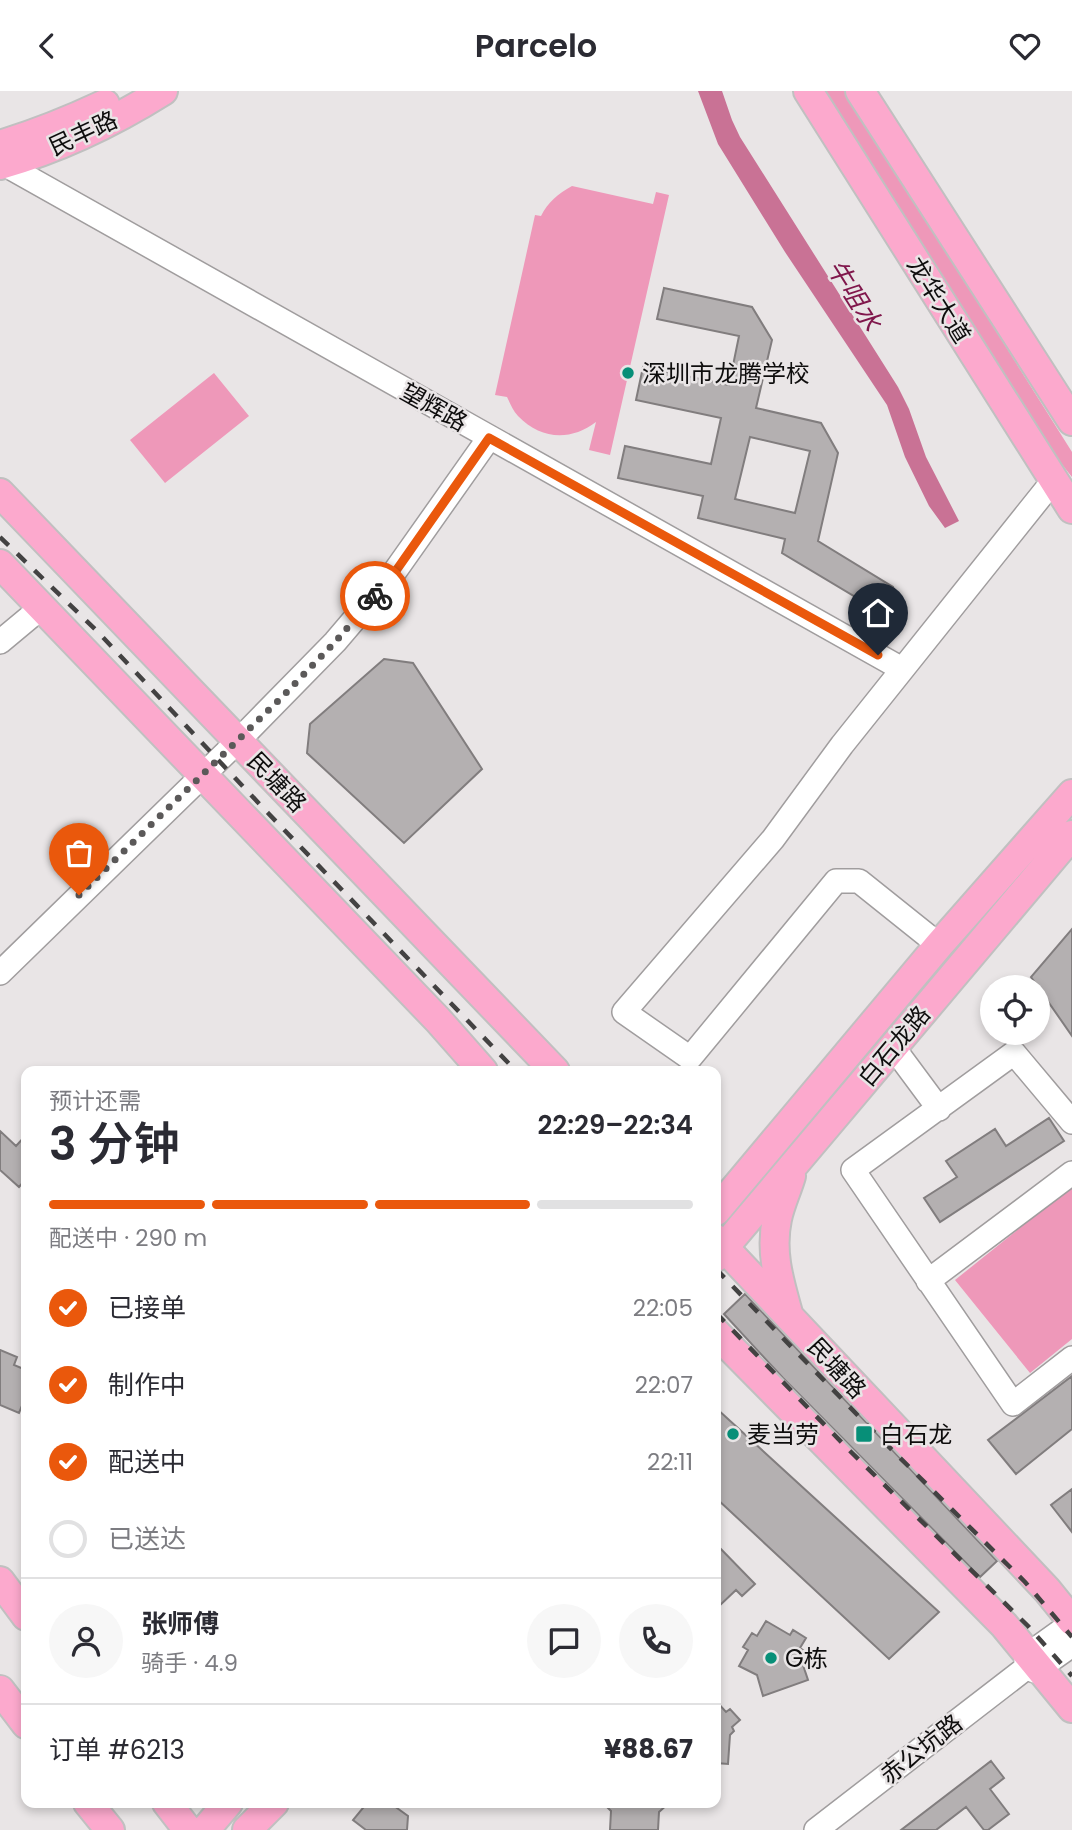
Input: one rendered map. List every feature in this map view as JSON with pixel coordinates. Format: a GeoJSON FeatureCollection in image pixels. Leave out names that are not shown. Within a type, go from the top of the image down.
{"type":"FeatureCollection","features":[{"type":"Feature","properties":{"kind":"main road","name":"民丰路"},"geometry":{"type":"LineString","coordinates":[[1,158],[129,91]]}},
{"type":"Feature","properties":{"kind":"main road","name":"民丰路"},"geometry":{"type":"LineString","coordinates":[[1,158],[72,141],[163,91]]}},
{"type":"Feature","properties":{"kind":"main road","name":"龙华大道"},"geometry":{"type":"LineString","coordinates":[[807,91],[1072,509]]}},
{"type":"Feature","properties":{"kind":"main road","name":"龙华大道"},"geometry":{"type":"LineString","coordinates":[[860,91],[1072,421]]}},
{"type":"Feature","properties":{"kind":"main road","name":"民塘路"},"geometry":{"type":"LineString","coordinates":[[0,493],[550,1066]]}},
{"type":"Feature","properties":{"kind":"main road","name":"民塘路"},"geometry":{"type":"LineString","coordinates":[[0,564],[438,1020],[479,1066]]}},
{"type":"Feature","properties":{"kind":"main road","name":"白石龙路"},"geometry":{"type":"LineString","coordinates":[[721,1198],[1072,794]]}},
{"type":"Feature","properties":{"kind":"main road","name":"白石龙路"},"geometry":{"type":"LineString","coordinates":[[721,1245],[795,1163],[1072,835]]}},
{"type":"Feature","properties":{"kind":"main road"},"geometry":{"type":"LineString","coordinates":[[790,1319],[776,1273],[774,1248],[777,1219],[795,1163]]}},
{"type":"Feature","properties":{"kind":"main road","name":"民塘路"},"geometry":{"type":"LineString","coordinates":[[721,1251],[790,1319],[1038,1580],[1072,1622]]}},
{"type":"Feature","properties":{"kind":"main road"},"geometry":{"type":"LineString","coordinates":[[721,1342],[1004,1625],[1031,1664],[1072,1708]]}},
{"type":"Feature","properties":{"kind":"main road"},"geometry":{"type":"LineString","coordinates":[[0,1581],[21,1609]]}},
{"type":"Feature","properties":{"kind":"main road"},"geometry":{"type":"LineString","coordinates":[[0,1690],[21,1717]]}},
{"type":"Feature","properties":{"kind":"main road"},"geometry":{"type":"LineString","coordinates":[[92,1808],[110,1830]]}},
{"type":"Feature","properties":{"kind":"main road"},"geometry":{"type":"LineString","coordinates":[[171,1808],[188,1830]]}},
{"type":"Feature","properties":{"kind":"main road"},"geometry":{"type":"LineString","coordinates":[[205,1830],[224,1808]]}},
{"type":"Feature","properties":{"kind":"main road"},"geometry":{"type":"LineString","coordinates":[[247,1830],[270,1808]]}},
{"type":"Feature","properties":{"kind":"main road"},"geometry":{"type":"LineString","coordinates":[[264,1830],[273,1808]]}},
{"type":"Feature","properties":{"kind":"street","name":"望辉路"},"geometry":{"type":"LineString","coordinates":[[1,158],[489,438],[902,669]]}},
{"type":"Feature","properties":{"kind":"street"},"geometry":{"type":"LineString","coordinates":[[0,972],[238,741],[335,642],[393,575],[489,438]]}},
{"type":"Feature","properties":{"kind":"street"},"geometry":{"type":"LineString","coordinates":[[939,945],[859,881],[836,881],[690,1058],[624,1012],[773,839],[842,745],[1053,481]]}},
{"type":"Feature","properties":{"kind":"street"},"geometry":{"type":"LineString","coordinates":[[0,642],[42,607]]}},
{"type":"Feature","properties":{"kind":"street"},"geometry":{"type":"LineString","coordinates":[[893,1047],[939,1109]]}},
{"type":"Feature","properties":{"kind":"street"},"geometry":{"type":"LineString","coordinates":[[1072,1122],[1014,1052],[853,1170],[1013,1404],[1072,1358]]}},
{"type":"Feature","properties":{"kind":"street"},"geometry":{"type":"LineString","coordinates":[[928,1281],[1072,1173]]}},
{"type":"Feature","properties":{"kind":"street","name":"赤公坑路"},"geometry":{"type":"LineString","coordinates":[[816,1830],[1031,1664],[1072,1622]]}},
{"type":"Feature","properties":{"kind":"street","name":"赤公坑路"},"geometry":{"type":"LineString","coordinates":[[1031,1664],[1072,1645]]}},
{"type":"Feature","properties":{"kind":"shaded area"},"geometry":{"type":"Polygon","coordinates":[[[698,91],[722,91],[740,137],[898,387],[926,457],[959,521],[945,528],[929,506],[905,457],[887,405],[785,252],[718,144],[698,91]]]}},
{"type":"Feature","properties":{"kind":"shaded area"},"geometry":{"type":"Polygon","coordinates":[[[825,91],[845,91],[1072,452],[1072,477],[1060,462],[825,91]]]}},
{"type":"Feature","properties":{"kind":"shaded area"},"geometry":{"type":"Polygon","coordinates":[[[572,186],[653,204],[656,192],[669,195],[610,455],[589,450],[596,422],[566,435],[546,433],[536,430],[518,416],[507,397],[495,395],[535,215],[541,216],[554,199],[572,186]]]}},
{"type":"Feature","properties":{"kind":"shaded area"},"geometry":{"type":"Polygon","coordinates":[[[214,373],[249,416],[165,483],[130,440],[214,373]]]}},
{"type":"Feature","properties":{"kind":"shaded area"},"geometry":{"type":"Polygon","coordinates":[[[1072,1186],[1072,1339],[1030,1373],[955,1280],[1072,1186]]]}},
{"type":"Feature","properties":{"kind":"building"},"geometry":{"type":"Polygon","coordinates":[[[664,288],[752,307],[772,340],[756,408],[821,423],[838,453],[818,541],[893,587],[900,609],[894,620],[782,553],[785,539],[698,518],[703,496],[618,478],[625,446],[711,464],[721,418],[636,400],[643,367],[729,385],[739,336],[657,319],[664,288]],[[750,437],[735,499],[795,513],[810,451],[750,437]]]}},
{"type":"Feature","properties":{"kind":"building"},"geometry":{"type":"Polygon","coordinates":[[[384,659],[413,663],[482,769],[404,843],[307,753],[310,724],[384,659]]]}},
{"type":"Feature","properties":{"kind":"building"},"geometry":{"type":"Polygon","coordinates":[[[1072,929],[1072,1036],[1050,1004],[1050,975],[1033,975],[1072,929]]]}},
{"type":"Feature","properties":{"kind":"building"},"geometry":{"type":"Polygon","coordinates":[[[1049,1118],[1064,1141],[940,1222],[924,1198],[957,1177],[946,1161],[995,1129],[1006,1146],[1049,1118]]]}},
{"type":"Feature","properties":{"kind":"building"},"geometry":{"type":"Polygon","coordinates":[[[0,1131],[16,1146],[21,1140],[21,1185],[19,1187],[0,1170],[0,1131]]]}},
{"type":"Feature","properties":{"kind":"building"},"geometry":{"type":"Polygon","coordinates":[[[745,1294],[997,1561],[980,1577],[783,1378],[724,1314],[745,1294]]]}},
{"type":"Feature","properties":{"kind":"building"},"geometry":{"type":"Polygon","coordinates":[[[0,1350],[17,1357],[14,1365],[21,1368],[21,1408],[19,1413],[0,1405],[0,1350]]]}},
{"type":"Feature","properties":{"kind":"building"},"geometry":{"type":"Polygon","coordinates":[[[1072,1376],[1072,1429],[1016,1474],[988,1440],[1072,1376]]]}},
{"type":"Feature","properties":{"kind":"building"},"geometry":{"type":"Polygon","coordinates":[[[721,1413],[939,1612],[889,1659],[721,1503],[721,1413]]]}},
{"type":"Feature","properties":{"kind":"building"},"geometry":{"type":"Polygon","coordinates":[[[1072,1489],[1072,1532],[1051,1505],[1072,1489]]]}},
{"type":"Feature","properties":{"kind":"building"},"geometry":{"type":"Polygon","coordinates":[[[721,1549],[755,1584],[742,1596],[736,1590],[721,1604],[721,1549]]]}},
{"type":"Feature","properties":{"kind":"building","name":"G栋"},"geometry":{"type":"Polygon","coordinates":[[[766,1621],[790,1635],[793,1630],[806,1638],[800,1648],[803,1650],[800,1656],[808,1680],[763,1696],[757,1675],[739,1666],[748,1650],[743,1647],[752,1633],[757,1636],[766,1621]]]}},
{"type":"Feature","properties":{"kind":"building"},"geometry":{"type":"Polygon","coordinates":[[[721,1706],[726,1712],[730,1709],[740,1720],[732,1727],[734,1731],[730,1735],[728,1764],[721,1763],[721,1706]]]}},
{"type":"Feature","properties":{"kind":"building"},"geometry":{"type":"Polygon","coordinates":[[[991,1761],[1004,1778],[990,1789],[1009,1814],[988,1830],[984,1830],[966,1807],[936,1830],[901,1830],[991,1761]]]}},
{"type":"Feature","properties":{"kind":"building"},"geometry":{"type":"Polygon","coordinates":[[[363,1808],[397,1808],[408,1816],[407,1830],[366,1830],[353,1820],[363,1808]]]}},
{"type":"Feature","properties":{"kind":"building"},"geometry":{"type":"Polygon","coordinates":[[[608,1808],[663,1808],[659,1812],[658,1830],[610,1830],[611,1811],[608,1808]]]}},
{"type":"Feature","properties":{"kind":"railway"},"geometry":{"type":"LineString","coordinates":[[0,537],[97,631],[511,1066]]}},
{"type":"Feature","properties":{"kind":"railway"},"geometry":{"type":"LineString","coordinates":[[721,1274],[1025,1582],[1072,1637]]}},
{"type":"Feature","properties":{"kind":"railway"},"geometry":{"type":"LineString","coordinates":[[721,1318],[849,1450],[1028,1626],[1072,1676]]}},
{"type":"Feature","properties":{"kind":"way so far"},"geometry":{"type":"LineString","coordinates":[[79,895],[281,698],[375,596]]}},
{"type":"Feature","properties":{"kind":"place","name":"深圳市龙腾学校"},"geometry":{"type":"Point","coordinates":[628,373]}},
{"type":"Feature","properties":{"kind":"place","name":"麦当劳"},"geometry":{"type":"Point","coordinates":[733,1434]}},
{"type":"Feature","properties":{"kind":"place","name":"白石龙"},"geometry":{"type":"Point","coordinates":[864,1434]}},
{"type":"Feature","properties":{"kind":"place","name":"G栋"},"geometry":{"type":"Point","coordinates":[771,1658]}},
{"type":"Feature","properties":{"kind":"route"},"geometry":{"type":"LineString","coordinates":[[375,596],[393,575],[489,438],[878,655]]}},
{"type":"Feature","properties":{"kind":"water label","name":"牛咀水"},"geometry":{"type":"Point","coordinates":[854,295]}}]}
